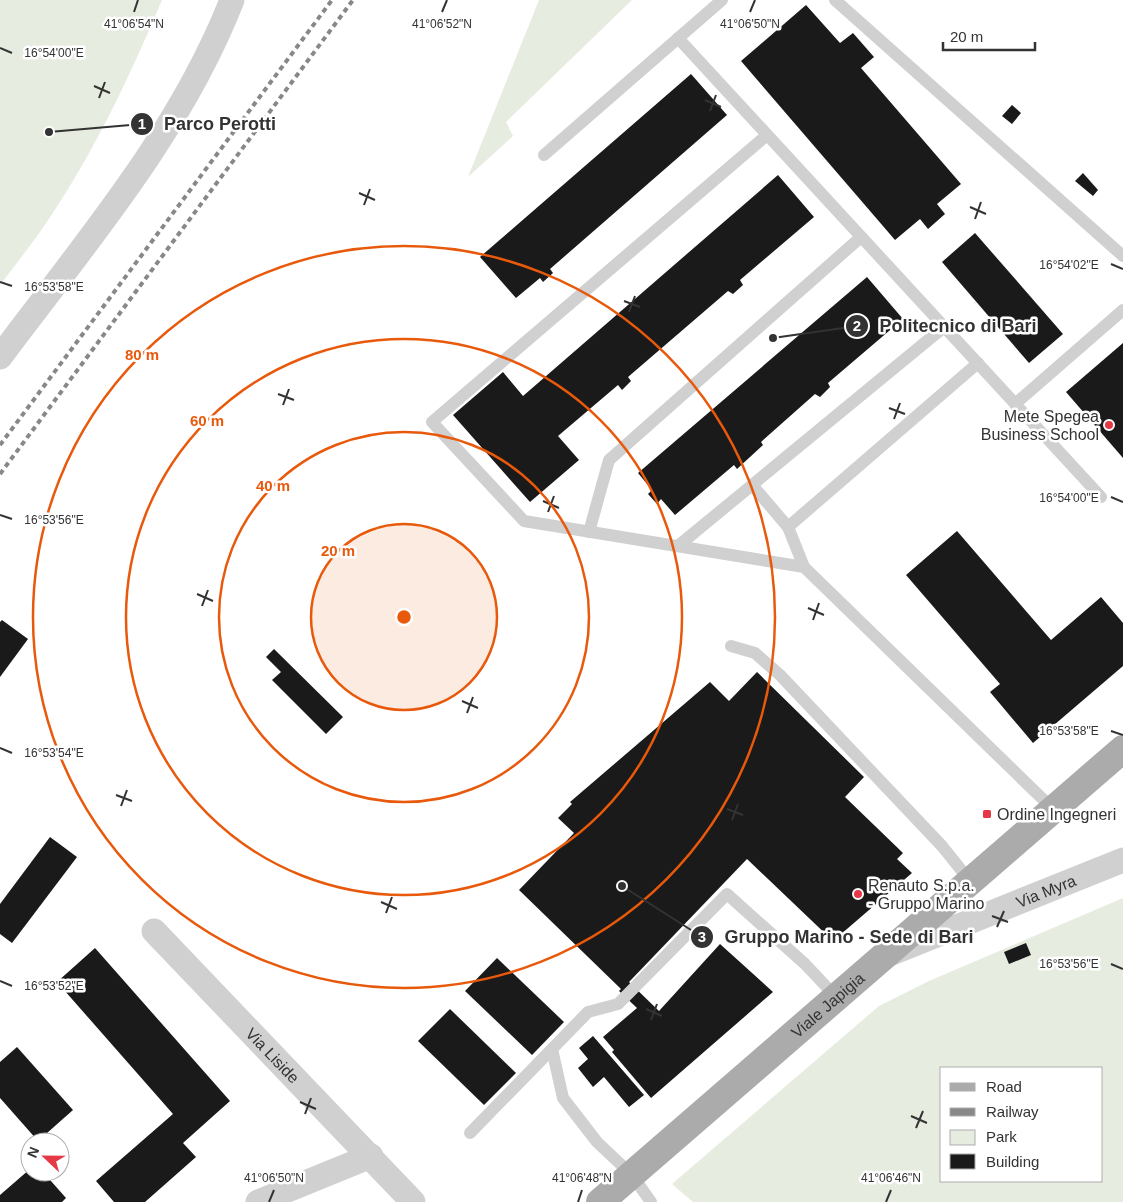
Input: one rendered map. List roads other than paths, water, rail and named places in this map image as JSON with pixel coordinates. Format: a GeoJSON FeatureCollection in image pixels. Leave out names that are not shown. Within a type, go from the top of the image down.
{"type":"FeatureCollection","features":[{"type":"Feature","properties":{"kind":"main road","name":"Viale Japigia"},"geometry":{"type":"LineString","coordinates":[[600,1202],[1123,749]]}},
{"type":"Feature","properties":{"kind":"street"},"geometry":{"type":"LineString","coordinates":[[0,356],[145,164],[187,94],[232,0]]}},
{"type":"Feature","properties":{"kind":"street","name":"Via Myra"},"geometry":{"type":"LineString","coordinates":[[885,956],[1123,860]]}},
{"type":"Feature","properties":{"kind":"street","name":"Via Liside"},"geometry":{"type":"LineString","coordinates":[[154,931],[372,1156],[413,1202]]}},
{"type":"Feature","properties":{"kind":"street"},"geometry":{"type":"LineString","coordinates":[[258,1202],[372,1156]]}},
{"type":"Feature","properties":{"kind":"lane"},"geometry":{"type":"LineString","coordinates":[[544,155],[722,0]]}},
{"type":"Feature","properties":{"kind":"lane"},"geometry":{"type":"LineString","coordinates":[[835,0],[1123,256]]}},
{"type":"Feature","properties":{"kind":"lane"},"geometry":{"type":"LineString","coordinates":[[678,38],[1101,497]]}},
{"type":"Feature","properties":{"kind":"lane"},"geometry":{"type":"LineString","coordinates":[[767,135],[432,422],[524,522],[804,567]]}},
{"type":"Feature","properties":{"kind":"lane"},"geometry":{"type":"LineString","coordinates":[[589,532],[610,460],[861,237]]}},
{"type":"Feature","properties":{"kind":"lane"},"geometry":{"type":"LineString","coordinates":[[1015,404],[1123,310]]}},
{"type":"Feature","properties":{"kind":"lane"},"geometry":{"type":"LineString","coordinates":[[678,546],[944,327]]}},
{"type":"Feature","properties":{"kind":"lane"},"geometry":{"type":"LineString","coordinates":[[788,527],[978,363]]}},
{"type":"Feature","properties":{"kind":"lane"},"geometry":{"type":"LineString","coordinates":[[753,486],[788,527],[804,567],[1054,809]]}},
{"type":"Feature","properties":{"kind":"lane"},"geometry":{"type":"LineString","coordinates":[[731,646],[755,653],[780,675],[942,846],[970,881]]}},
{"type":"Feature","properties":{"kind":"lane"},"geometry":{"type":"LineString","coordinates":[[470,1133],[588,1012],[618,1004],[727,894],[805,964],[837,998]]}},
{"type":"Feature","properties":{"kind":"lane"},"geometry":{"type":"LineString","coordinates":[[552,1049],[563,1098],[597,1142],[632,1175],[651,1202]]}},
{"type":"Feature","properties":{"kind":"railway"},"geometry":{"type":"LineString","coordinates":[[0,445],[332,0]]}},
{"type":"Feature","properties":{"kind":"railway"},"geometry":{"type":"LineString","coordinates":[[0,474],[353,0]]}},
{"type":"Feature","properties":{"kind":"place","name":"Parco Perotti"},"geometry":{"type":"Point","coordinates":[49,132]}},
{"type":"Feature","properties":{"kind":"place","name":"Politecnico di Bari"},"geometry":{"type":"Point","coordinates":[773,338]}},
{"type":"Feature","properties":{"kind":"place","name":"Mete Spegea Business School"},"geometry":{"type":"Point","coordinates":[1109,425]}},
{"type":"Feature","properties":{"kind":"place","name":"Ordine Ingegneri"},"geometry":{"type":"Point","coordinates":[987,814]}},
{"type":"Feature","properties":{"kind":"place","name":"Gruppo Marino - Sede di Bari"},"geometry":{"type":"Point","coordinates":[622,886]}},
{"type":"Feature","properties":{"kind":"place","name":"Renauto S.p.a. - Gruppo Marino"},"geometry":{"type":"Point","coordinates":[858,894]}}]}
